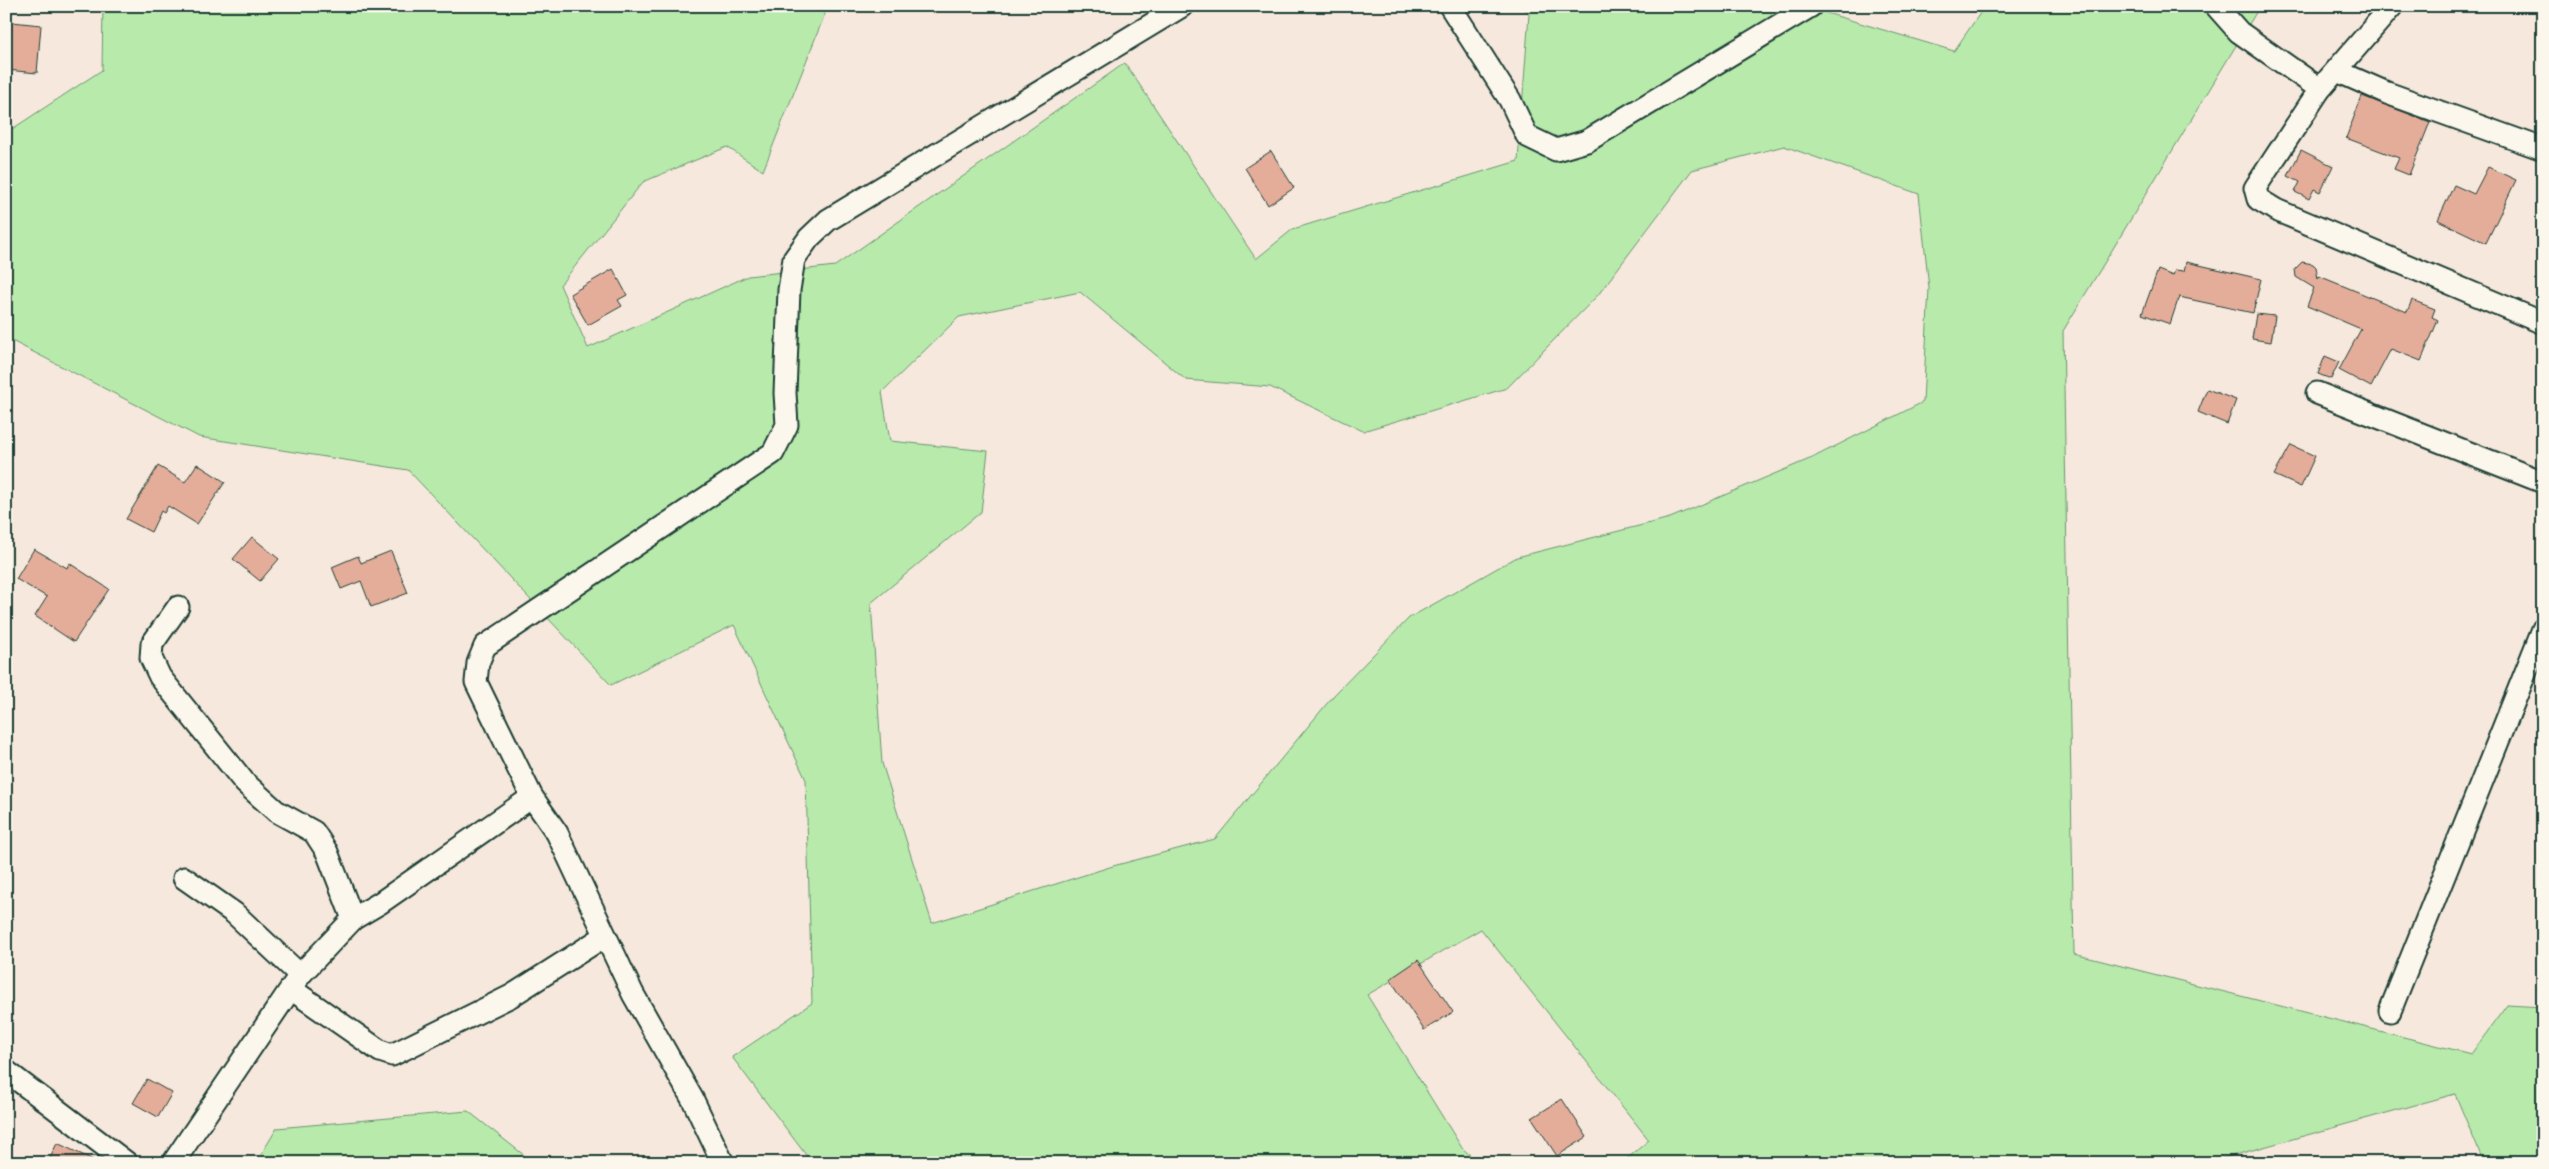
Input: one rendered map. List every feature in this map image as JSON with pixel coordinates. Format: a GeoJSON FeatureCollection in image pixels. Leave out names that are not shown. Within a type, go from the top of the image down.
{"type":"FeatureCollection","features":[{"type":"Feature","properties":{"kind":"street"},"geometry":{"type":"LineString","coordinates":[[723,1163],[693,1100],[633,994],[557,833],[532,797],[476,682],[478,663],[485,646],[773,453],[787,426],[785,393],[790,282],[794,259],[809,238],[828,220],[1182,6]]}},
{"type":"Feature","properties":{"kind":"street"},"geometry":{"type":"LineString","coordinates":[[1450,6],[1510,100],[1527,136],[1556,150],[1587,141],[1811,6]]}},
{"type":"Feature","properties":{"kind":"street"},"geometry":{"type":"LineString","coordinates":[[2216,6],[2239,32],[2320,89]]}},
{"type":"Feature","properties":{"kind":"street"},"geometry":{"type":"LineString","coordinates":[[2392,6],[2320,89],[2255,188],[2258,199],[2276,210],[2543,323]]}},
{"type":"Feature","properties":{"kind":"street"},"geometry":{"type":"LineString","coordinates":[[2337,71],[2387,93],[2543,149]]}},
{"type":"Feature","properties":{"kind":"street"},"geometry":{"type":"LineString","coordinates":[[2317,392],[2543,482]]}},
{"type":"Feature","properties":{"kind":"street"},"geometry":{"type":"LineString","coordinates":[[178,607],[152,644],[151,658],[160,677],[245,783],[276,812],[314,832],[326,852],[353,919]]}},
{"type":"Feature","properties":{"kind":"street"},"geometry":{"type":"LineString","coordinates":[[2390,1012],[2543,629]]}},
{"type":"Feature","properties":{"kind":"street"},"geometry":{"type":"LineString","coordinates":[[173,1163],[295,982],[353,919],[380,903],[532,797]]}},
{"type":"Feature","properties":{"kind":"street"},"geometry":{"type":"LineString","coordinates":[[184,878],[234,913],[295,982],[380,1051],[392,1054],[511,996],[605,936]]}},
{"type":"Feature","properties":{"kind":"street"},"geometry":{"type":"LineString","coordinates":[[6,1071],[127,1163]]}},
{"type":"Feature","properties":{"kind":"green space"},"geometry":{"type":"Polygon","coordinates":[[[103,6],[828,6],[763,171],[727,147],[643,182],[560,285],[588,348],[748,276],[835,266],[1125,63],[1256,259],[1293,229],[1518,161],[1529,14],[1522,6],[1803,6],[1954,51],[1985,6],[2260,6],[2063,331],[2074,954],[2471,1054],[2507,1005],[2543,1007],[2543,1163],[2484,1163],[2455,1094],[2206,1163],[1622,1163],[1649,1140],[1481,929],[1367,995],[1462,1148],[1479,1163],[812,1163],[732,1057],[812,1003],[806,780],[734,625],[611,685],[408,470],[199,437],[6,338],[6,133],[102,70],[103,6]],[[1784,146],[1692,170],[1598,295],[1507,388],[1363,431],[1270,387],[1186,380],[1080,292],[959,317],[882,392],[890,441],[988,451],[981,512],[871,603],[882,763],[932,923],[1113,866],[1215,839],[1334,695],[1409,618],[1517,557],[1670,518],[1812,458],[1923,402],[1929,288],[1919,194],[1784,146]]]}},
{"type":"Feature","properties":{"kind":"green space"},"geometry":{"type":"Polygon","coordinates":[[[468,1111],[534,1163],[256,1163],[277,1128],[468,1111]]]}},
{"type":"Feature","properties":{"kind":"building"},"geometry":{"type":"Polygon","coordinates":[[[12,22],[41,25],[37,73],[7,70],[12,22]]]}},
{"type":"Feature","properties":{"kind":"building"},"geometry":{"type":"Polygon","coordinates":[[[2362,96],[2430,122],[2409,175],[2394,169],[2399,158],[2346,138],[2362,96]]]}},
{"type":"Feature","properties":{"kind":"building"},"geometry":{"type":"Polygon","coordinates":[[[2301,150],[2333,166],[2320,192],[2314,189],[2309,199],[2295,192],[2300,182],[2288,176],[2301,150]]]}},
{"type":"Feature","properties":{"kind":"building"},"geometry":{"type":"Polygon","coordinates":[[[1271,151],[1294,188],[1268,205],[1245,168],[1271,151]]]}},
{"type":"Feature","properties":{"kind":"building"},"geometry":{"type":"Polygon","coordinates":[[[2488,167],[2516,180],[2486,243],[2438,220],[2454,185],[2474,194],[2488,167]]]}},
{"type":"Feature","properties":{"kind":"building"},"geometry":{"type":"Polygon","coordinates":[[[2186,262],[2261,279],[2253,313],[2179,297],[2170,324],[2142,314],[2158,270],[2173,276],[2175,270],[2184,271],[2186,262]]]}},
{"type":"Feature","properties":{"kind":"building"},"geometry":{"type":"Polygon","coordinates":[[[2302,262],[2313,264],[2316,267],[2318,279],[2319,276],[2407,312],[2412,300],[2435,309],[2432,317],[2438,320],[2421,361],[2391,349],[2371,387],[2339,370],[2361,329],[2307,306],[2314,288],[2296,277],[2295,269],[2302,262]]]}},
{"type":"Feature","properties":{"kind":"building"},"geometry":{"type":"Polygon","coordinates":[[[613,269],[627,295],[618,300],[622,306],[588,325],[570,294],[613,269]]]}},
{"type":"Feature","properties":{"kind":"building"},"geometry":{"type":"Polygon","coordinates":[[[2256,314],[2275,316],[2271,342],[2252,339],[2256,314]]]}},
{"type":"Feature","properties":{"kind":"building"},"geometry":{"type":"Polygon","coordinates":[[[2325,356],[2339,362],[2331,379],[2318,374],[2325,356]]]}},
{"type":"Feature","properties":{"kind":"building"},"geometry":{"type":"Polygon","coordinates":[[[2207,389],[2236,400],[2227,424],[2198,412],[2207,389]]]}},
{"type":"Feature","properties":{"kind":"building"},"geometry":{"type":"Polygon","coordinates":[[[2291,445],[2315,456],[2301,487],[2274,475],[2291,445]]]}},
{"type":"Feature","properties":{"kind":"building"},"geometry":{"type":"Polygon","coordinates":[[[197,464],[225,482],[197,524],[168,506],[164,513],[161,511],[151,532],[126,519],[158,466],[185,482],[197,464]]]}},
{"type":"Feature","properties":{"kind":"building"},"geometry":{"type":"Polygon","coordinates":[[[252,537],[279,559],[260,581],[233,559],[252,537]]]}},
{"type":"Feature","properties":{"kind":"building"},"geometry":{"type":"Polygon","coordinates":[[[34,549],[67,568],[69,563],[109,589],[74,642],[35,616],[47,597],[16,579],[34,549]]]}},
{"type":"Feature","properties":{"kind":"building"},"geometry":{"type":"Polygon","coordinates":[[[391,551],[408,593],[371,607],[361,581],[341,589],[332,567],[358,556],[361,563],[391,551]]]}},
{"type":"Feature","properties":{"kind":"building"},"geometry":{"type":"Polygon","coordinates":[[[1418,960],[1453,1012],[1424,1030],[1390,979],[1418,960]]]}},
{"type":"Feature","properties":{"kind":"building"},"geometry":{"type":"Polygon","coordinates":[[[147,1079],[172,1093],[158,1117],[133,1103],[147,1079]]]}},
{"type":"Feature","properties":{"kind":"building"},"geometry":{"type":"Polygon","coordinates":[[[1562,1099],[1587,1137],[1557,1156],[1532,1118],[1562,1099]]]}},
{"type":"Feature","properties":{"kind":"building"},"geometry":{"type":"Polygon","coordinates":[[[57,1143],[100,1163],[48,1163],[57,1143]]]}}]}
